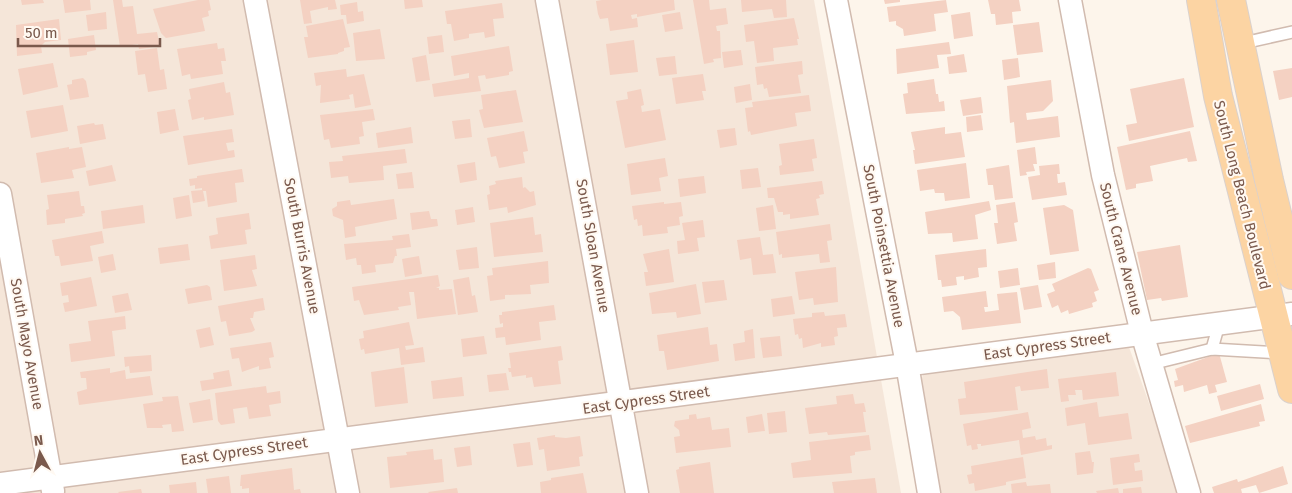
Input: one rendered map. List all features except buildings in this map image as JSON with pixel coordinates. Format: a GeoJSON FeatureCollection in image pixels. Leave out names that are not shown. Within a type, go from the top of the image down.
{"type":"FeatureCollection","features":[{"type":"Feature","properties":{"kind":"main road","name":"South Long Beach Boulevard"},"geometry":{"type":"LineString","coordinates":[[1201,0],[1218,96],[1282,315],[1282,352],[1292,388]]}},
{"type":"Feature","properties":{"kind":"main road","name":"South Long Beach Boulevard"},"geometry":{"type":"LineString","coordinates":[[1231,0],[1239,44],[1292,276]]}},
{"type":"Feature","properties":{"kind":"street","name":"South Burris Avenue"},"geometry":{"type":"LineString","coordinates":[[255,0],[348,493]]}},
{"type":"Feature","properties":{"kind":"street","name":"South Sloan Avenue"},"geometry":{"type":"LineString","coordinates":[[548,0],[638,493]]}},
{"type":"Feature","properties":{"kind":"street","name":"South Poinsettia Avenue"},"geometry":{"type":"LineString","coordinates":[[836,0],[907,364],[929,493]]}},
{"type":"Feature","properties":{"kind":"street","name":"South Crane Avenue"},"geometry":{"type":"LineString","coordinates":[[1070,0],[1103,175],[1142,333],[1189,493]]}},
{"type":"Feature","properties":{"kind":"street","name":"South Mayo Avenue"},"geometry":{"type":"LineString","coordinates":[[0,194],[52,485]]}},
{"type":"Feature","properties":{"kind":"street","name":"East Cypress Street"},"geometry":{"type":"LineString","coordinates":[[0,484],[52,485],[338,438],[622,403],[1282,315]]}},
{"type":"Feature","properties":{"kind":"lane"},"geometry":{"type":"LineString","coordinates":[[1239,44],[1292,32]]}},
{"type":"Feature","properties":{"kind":"lane"},"geometry":{"type":"LineString","coordinates":[[1212,349],[1219,324]]}},
{"type":"Feature","properties":{"kind":"lane"},"geometry":{"type":"LineString","coordinates":[[1151,364],[1212,349],[1282,352]]}},
{"type":"Feature","properties":{"kind":"shaded area"},"geometry":{"type":"Polygon","coordinates":[[[0,0],[814,0],[901,493],[0,493],[0,0]]]}},
{"type":"Feature","properties":{"kind":"shaded area"},"geometry":{"type":"Polygon","coordinates":[[[1129,347],[1181,493],[939,493],[920,381],[925,372],[1129,347]]]}}]}
